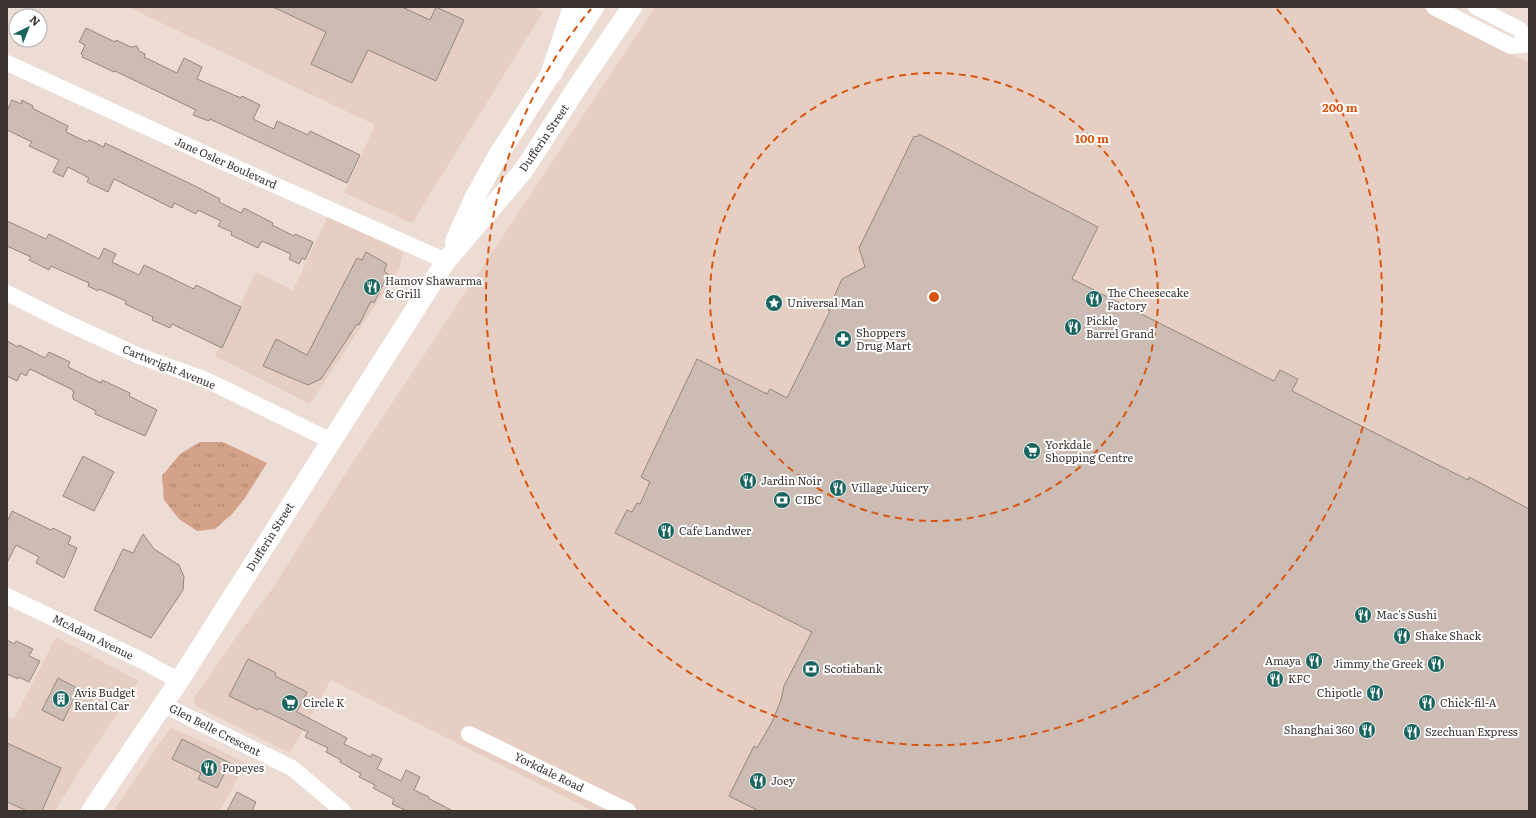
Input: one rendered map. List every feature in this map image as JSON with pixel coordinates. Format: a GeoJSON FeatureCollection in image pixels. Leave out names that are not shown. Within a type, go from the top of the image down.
{"type":"FeatureCollection","features":[{"type":"Feature","properties":{"kind":"highway"},"geometry":{"type":"LineString","coordinates":[[552,72],[574,7]]}},
{"type":"Feature","properties":{"kind":"main road","name":"Dufferin Street"},"geometry":{"type":"LineString","coordinates":[[446,261],[474,199],[497,157],[594,7]]}},
{"type":"Feature","properties":{"kind":"main road","name":"Dufferin Street"},"geometry":{"type":"LineString","coordinates":[[91,811],[179,681],[446,261],[523,171],[578,86],[632,7]]}},
{"type":"Feature","properties":{"kind":"street"},"geometry":{"type":"LineString","coordinates":[[1434,7],[1511,46],[1529,44],[1519,29],[1476,7]]}},
{"type":"Feature","properties":{"kind":"street","name":"Jane Osler Boulevard"},"geometry":{"type":"LineString","coordinates":[[7,63],[221,161],[446,261]]}},
{"type":"Feature","properties":{"kind":"street","name":"Cartwright Avenue"},"geometry":{"type":"LineString","coordinates":[[7,293],[139,356],[201,378],[223,388],[331,441]]}},
{"type":"Feature","properties":{"kind":"street","name":"McAdam Avenue"},"geometry":{"type":"LineString","coordinates":[[7,596],[145,662],[179,681]]}},
{"type":"Feature","properties":{"kind":"street","name":"Glen Belle Crescent"},"geometry":{"type":"LineString","coordinates":[[163,704],[292,768],[343,811]]}},
{"type":"Feature","properties":{"kind":"street","name":"Yorkdale Road"},"geometry":{"type":"LineString","coordinates":[[469,734],[628,811]]}},
{"type":"Feature","properties":{"kind":"shaded area"},"geometry":{"type":"Polygon","coordinates":[[[128,7],[533,7],[543,12],[412,223],[344,193],[375,125],[128,7]]]}},
{"type":"Feature","properties":{"kind":"shaded area"},"geometry":{"type":"Polygon","coordinates":[[[655,7],[1420,7],[1529,63],[1529,811],[593,811],[331,680],[290,753],[196,706],[193,699],[273,588],[345,474],[655,7]]]}},
{"type":"Feature","properties":{"kind":"shaded area"},"geometry":{"type":"Polygon","coordinates":[[[328,216],[403,252],[399,270],[310,404],[215,356],[256,272],[293,290],[328,216]]]}},
{"type":"Feature","properties":{"kind":"shaded area"},"geometry":{"type":"Polygon","coordinates":[[[56,637],[139,681],[88,757],[55,811],[7,811],[7,716],[14,719],[56,637]]]}},
{"type":"Feature","properties":{"kind":"shaded area"},"geometry":{"type":"Polygon","coordinates":[[[171,727],[246,763],[220,811],[113,811],[171,727]]]}},
{"type":"Feature","properties":{"kind":"green space"},"geometry":{"type":"Polygon","coordinates":[[[200,442],[223,442],[267,463],[245,498],[232,514],[215,529],[197,531],[179,519],[164,500],[162,476],[180,454],[200,442]]]}},
{"type":"Feature","properties":{"kind":"building"},"geometry":{"type":"Polygon","coordinates":[[[273,7],[402,7],[430,20],[436,7],[464,20],[436,81],[368,50],[352,83],[311,64],[326,32],[273,7]]]}},
{"type":"Feature","properties":{"kind":"building"},"geometry":{"type":"Polygon","coordinates":[[[86,28],[115,42],[116,40],[131,47],[137,46],[139,51],[145,54],[144,57],[177,73],[184,58],[202,67],[197,79],[241,98],[242,96],[260,105],[253,119],[274,129],[277,121],[308,135],[310,131],[360,155],[347,183],[210,119],[209,121],[193,115],[196,110],[115,71],[114,72],[82,57],[83,55],[81,54],[85,45],[79,42],[86,28]]]}},
{"type":"Feature","properties":{"kind":"building"},"geometry":{"type":"Polygon","coordinates":[[[12,100],[21,104],[22,100],[33,106],[32,108],[68,126],[66,132],[87,142],[89,140],[104,147],[105,143],[195,186],[220,199],[219,202],[241,213],[244,208],[294,236],[295,234],[313,242],[305,260],[302,258],[299,264],[289,259],[291,254],[262,241],[258,248],[231,235],[232,232],[218,226],[221,221],[198,210],[196,214],[174,203],[172,208],[114,179],[108,192],[87,182],[89,178],[68,167],[63,177],[53,172],[59,160],[29,146],[32,142],[7,130],[7,111],[12,100]]]}},
{"type":"Feature","properties":{"kind":"building","name":"Yorkdale Shopping Centre"},"geometry":{"type":"Polygon","coordinates":[[[919,134],[1098,227],[1072,279],[1274,381],[1280,370],[1298,379],[1292,391],[1468,480],[1469,477],[1529,509],[1529,811],[759,811],[729,796],[754,746],[757,748],[772,722],[781,700],[784,686],[812,632],[615,533],[627,510],[632,512],[637,503],[640,504],[650,482],[641,477],[697,359],[767,394],[770,389],[787,398],[830,311],[828,310],[842,279],[865,267],[859,248],[914,136],[917,137],[919,134]]]}},
{"type":"Feature","properties":{"kind":"building"},"geometry":{"type":"Polygon","coordinates":[[[7,221],[46,239],[49,234],[99,259],[104,248],[116,254],[112,262],[139,275],[144,265],[194,289],[196,285],[241,307],[222,348],[172,324],[170,328],[152,320],[153,317],[125,304],[126,301],[99,289],[98,291],[88,286],[89,283],[51,266],[49,270],[29,260],[31,257],[7,246],[7,221]]]}},
{"type":"Feature","properties":{"kind":"building"},"geometry":{"type":"Polygon","coordinates":[[[366,252],[387,264],[384,271],[388,274],[374,303],[371,301],[359,325],[357,324],[321,379],[308,385],[263,366],[276,339],[307,355],[357,258],[362,260],[366,252]]]}},
{"type":"Feature","properties":{"kind":"building"},"geometry":{"type":"Polygon","coordinates":[[[7,341],[18,347],[19,345],[45,358],[49,352],[70,362],[68,367],[101,383],[102,380],[130,393],[129,396],[157,410],[145,436],[95,414],[96,411],[73,399],[73,390],[30,369],[26,376],[21,373],[17,381],[7,376],[7,341]]]}},
{"type":"Feature","properties":{"kind":"building"},"geometry":{"type":"Polygon","coordinates":[[[83,456],[114,472],[94,511],[63,496],[83,456]]]}},
{"type":"Feature","properties":{"kind":"building"},"geometry":{"type":"Polygon","coordinates":[[[12,511],[51,530],[53,528],[71,537],[68,544],[77,548],[64,578],[36,563],[39,557],[16,545],[7,563],[7,522],[12,511]]]}},
{"type":"Feature","properties":{"kind":"building"},"geometry":{"type":"Polygon","coordinates":[[[143,534],[154,549],[179,565],[184,577],[183,590],[151,638],[94,610],[123,549],[133,553],[143,534]]]}},
{"type":"Feature","properties":{"kind":"building"},"geometry":{"type":"Polygon","coordinates":[[[7,640],[14,644],[16,641],[33,649],[29,656],[40,661],[29,682],[19,677],[18,679],[7,674],[7,640]]]}},
{"type":"Feature","properties":{"kind":"building"},"geometry":{"type":"Polygon","coordinates":[[[248,659],[276,673],[275,676],[307,692],[297,712],[347,738],[344,744],[371,757],[372,754],[382,759],[377,769],[401,781],[406,770],[420,777],[414,790],[453,811],[407,811],[392,804],[394,799],[373,788],[375,785],[359,777],[361,774],[340,762],[341,760],[326,752],[328,748],[305,737],[308,732],[259,708],[258,710],[229,696],[248,659]]]}},
{"type":"Feature","properties":{"kind":"building","name":"Avis Budget Rental Car"},"geometry":{"type":"Polygon","coordinates":[[[58,678],[79,689],[63,721],[42,710],[58,678]]]}},
{"type":"Feature","properties":{"kind":"building","name":"Popeyes"},"geometry":{"type":"Polygon","coordinates":[[[182,739],[230,763],[217,788],[198,779],[201,773],[172,759],[182,739]]]}},
{"type":"Feature","properties":{"kind":"building"},"geometry":{"type":"Polygon","coordinates":[[[7,743],[61,768],[42,811],[27,811],[7,802],[7,743]]]}},
{"type":"Feature","properties":{"kind":"building"},"geometry":{"type":"Polygon","coordinates":[[[237,792],[256,802],[252,811],[227,811],[237,792]]]}},
{"type":"Feature","properties":{"kind":"place","name":"Hamov Shawarma & Grill"},"geometry":{"type":"Point","coordinates":[372,287]}},
{"type":"Feature","properties":{"kind":"place","name":"The Cheesecake Factory"},"geometry":{"type":"Point","coordinates":[1094,299]}},
{"type":"Feature","properties":{"kind":"place","name":"Universal Man"},"geometry":{"type":"Point","coordinates":[774,303]}},
{"type":"Feature","properties":{"kind":"place","name":"Pickle Barrel Grand"},"geometry":{"type":"Point","coordinates":[1073,327]}},
{"type":"Feature","properties":{"kind":"place","name":"Shoppers Drug Mart"},"geometry":{"type":"Point","coordinates":[843,339]}},
{"type":"Feature","properties":{"kind":"place","name":"Yorkdale Shopping Centre"},"geometry":{"type":"Point","coordinates":[1032,451]}},
{"type":"Feature","properties":{"kind":"place","name":"Jardin Noir"},"geometry":{"type":"Point","coordinates":[748,481]}},
{"type":"Feature","properties":{"kind":"place","name":"Village Juicery"},"geometry":{"type":"Point","coordinates":[838,488]}},
{"type":"Feature","properties":{"kind":"place","name":"CIBC"},"geometry":{"type":"Point","coordinates":[782,500]}},
{"type":"Feature","properties":{"kind":"place","name":"Cafe Landwer"},"geometry":{"type":"Point","coordinates":[666,531]}},
{"type":"Feature","properties":{"kind":"place","name":"Mac's Sushi"},"geometry":{"type":"Point","coordinates":[1363,615]}},
{"type":"Feature","properties":{"kind":"place","name":"Shake Shack"},"geometry":{"type":"Point","coordinates":[1402,636]}},
{"type":"Feature","properties":{"kind":"place","name":"Amaya"},"geometry":{"type":"Point","coordinates":[1314,661]}},
{"type":"Feature","properties":{"kind":"place","name":"Jimmy the Greek"},"geometry":{"type":"Point","coordinates":[1436,664]}},
{"type":"Feature","properties":{"kind":"place","name":"Scotiabank"},"geometry":{"type":"Point","coordinates":[811,669]}},
{"type":"Feature","properties":{"kind":"place","name":"KFC"},"geometry":{"type":"Point","coordinates":[1275,679]}},
{"type":"Feature","properties":{"kind":"place","name":"Chipotle"},"geometry":{"type":"Point","coordinates":[1375,693]}},
{"type":"Feature","properties":{"kind":"place","name":"Avis Budget Rental Car"},"geometry":{"type":"Point","coordinates":[61,699]}},
{"type":"Feature","properties":{"kind":"place","name":"Circle K"},"geometry":{"type":"Point","coordinates":[290,703]}},
{"type":"Feature","properties":{"kind":"place","name":"Chick-fil-A"},"geometry":{"type":"Point","coordinates":[1427,703]}},
{"type":"Feature","properties":{"kind":"place","name":"Shanghai 360"},"geometry":{"type":"Point","coordinates":[1367,730]}},
{"type":"Feature","properties":{"kind":"place","name":"Szechuan Express"},"geometry":{"type":"Point","coordinates":[1412,732]}},
{"type":"Feature","properties":{"kind":"place","name":"Popeyes"},"geometry":{"type":"Point","coordinates":[209,768]}},
{"type":"Feature","properties":{"kind":"place","name":"Joey"},"geometry":{"type":"Point","coordinates":[758,781]}}]}
